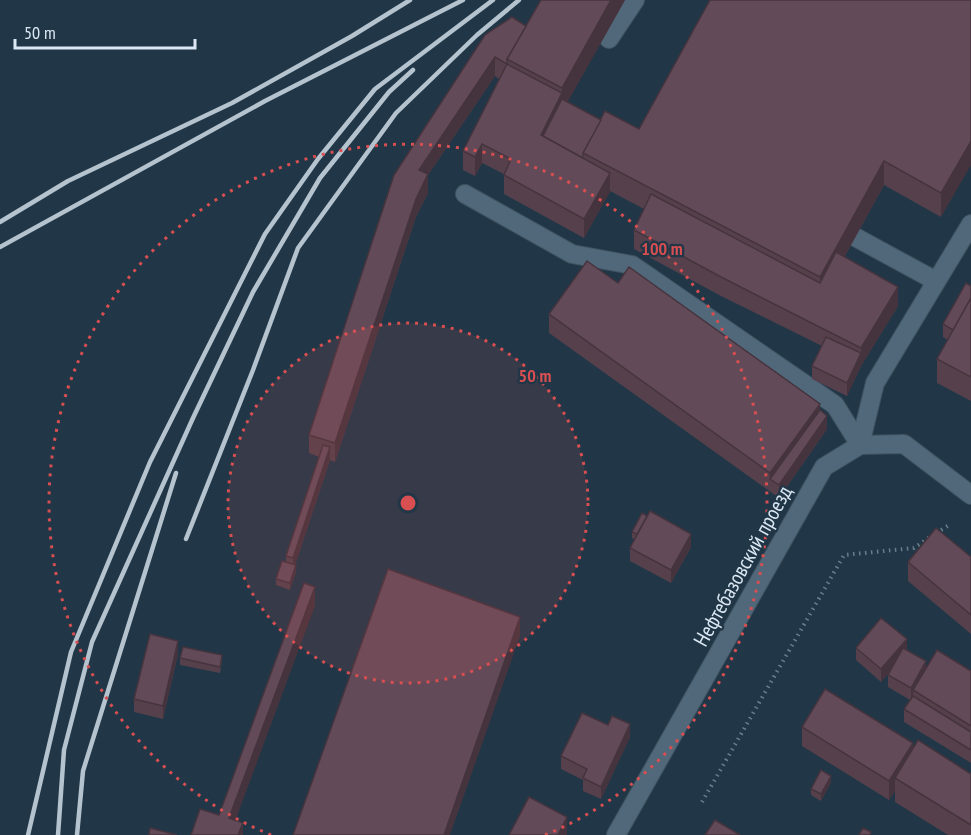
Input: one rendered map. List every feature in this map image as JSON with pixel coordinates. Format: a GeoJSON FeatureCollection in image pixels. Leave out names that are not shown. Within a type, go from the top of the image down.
{"type":"FeatureCollection","features":[{"type":"Feature","properties":{"kind":"street"},"geometry":{"type":"LineString","coordinates":[[609,39],[635,0]]}},
{"type":"Feature","properties":{"kind":"street"},"geometry":{"type":"LineString","coordinates":[[465,195],[572,254],[632,265],[835,405],[860,445]]}},
{"type":"Feature","properties":{"kind":"street"},"geometry":{"type":"LineString","coordinates":[[814,215],[936,281]]}},
{"type":"Feature","properties":{"kind":"street"},"geometry":{"type":"LineString","coordinates":[[860,445],[875,383],[971,224]]}},
{"type":"Feature","properties":{"kind":"street"},"geometry":{"type":"LineString","coordinates":[[860,445],[904,444],[971,495]]}},
{"type":"Feature","properties":{"kind":"street","name":"Нефтебазовский проезд"},"geometry":{"type":"LineString","coordinates":[[616,835],[824,467],[860,445]]}},
{"type":"Feature","properties":{"kind":"path"},"geometry":{"type":"LineString","coordinates":[[702,802],[844,555],[914,548],[951,524]]}},
{"type":"Feature","properties":{"kind":"building"},"geometry":{"type":"Polygon","coordinates":[[[541,0],[611,0],[562,88],[507,59],[541,0]]]}},
{"type":"Feature","properties":{"kind":"building"},"geometry":{"type":"Polygon","coordinates":[[[710,0],[971,0],[971,141],[941,193],[884,161],[820,277],[583,153],[605,111],[639,129],[710,0]]]}},
{"type":"Feature","properties":{"kind":"building"},"geometry":{"type":"Polygon","coordinates":[[[512,17],[526,26],[507,59],[507,64],[495,57],[419,170],[428,174],[416,199],[335,443],[309,435],[394,175],[485,35],[512,17]]]}},
{"type":"Feature","properties":{"kind":"building"},"geometry":{"type":"Polygon","coordinates":[[[507,64],[562,93],[541,135],[610,173],[584,219],[504,175],[511,159],[482,144],[475,157],[463,151],[507,64]]]}},
{"type":"Feature","properties":{"kind":"building"},"geometry":{"type":"Polygon","coordinates":[[[562,99],[601,120],[583,153],[583,158],[543,136],[562,99]]]}},
{"type":"Feature","properties":{"kind":"building"},"geometry":{"type":"Polygon","coordinates":[[[651,194],[820,283],[836,252],[898,287],[861,348],[634,230],[651,194]]]}},
{"type":"Feature","properties":{"kind":"building"},"geometry":{"type":"Polygon","coordinates":[[[587,261],[618,283],[629,267],[820,404],[770,473],[549,314],[587,261]]]}},
{"type":"Feature","properties":{"kind":"building"},"geometry":{"type":"Polygon","coordinates":[[[966,283],[971,286],[971,298],[953,330],[943,324],[966,283]]]}},
{"type":"Feature","properties":{"kind":"building"},"geometry":{"type":"Polygon","coordinates":[[[971,298],[971,377],[937,359],[971,298]]]}},
{"type":"Feature","properties":{"kind":"building"},"geometry":{"type":"Polygon","coordinates":[[[826,337],[861,353],[847,383],[812,366],[826,337]]]}},
{"type":"Feature","properties":{"kind":"building"},"geometry":{"type":"Polygon","coordinates":[[[820,410],[827,416],[779,485],[770,479],[820,410]]]}},
{"type":"Feature","properties":{"kind":"building"},"geometry":{"type":"Polygon","coordinates":[[[323,445],[330,447],[293,558],[286,556],[323,445]]]}},
{"type":"Feature","properties":{"kind":"building"},"geometry":{"type":"Polygon","coordinates":[[[650,511],[691,534],[671,570],[630,548],[650,511]]]}},
{"type":"Feature","properties":{"kind":"building"},"geometry":{"type":"Polygon","coordinates":[[[642,513],[647,516],[637,534],[632,532],[642,513]]]}},
{"type":"Feature","properties":{"kind":"building"},"geometry":{"type":"Polygon","coordinates":[[[936,528],[971,557],[971,615],[908,562],[936,528]]]}},
{"type":"Feature","properties":{"kind":"building"},"geometry":{"type":"Polygon","coordinates":[[[282,561],[296,565],[290,583],[276,579],[282,561]]]}},
{"type":"Feature","properties":{"kind":"building"},"geometry":{"type":"Polygon","coordinates":[[[388,569],[520,617],[444,835],[293,835],[388,569]]]}},
{"type":"Feature","properties":{"kind":"building"},"geometry":{"type":"Polygon","coordinates":[[[304,583],[315,587],[229,818],[243,823],[238,835],[191,835],[200,809],[219,815],[304,583]]]}},
{"type":"Feature","properties":{"kind":"building"},"geometry":{"type":"Polygon","coordinates":[[[881,618],[907,639],[881,669],[856,648],[881,618]]]}},
{"type":"Feature","properties":{"kind":"building"},"geometry":{"type":"Polygon","coordinates":[[[150,634],[178,641],[163,706],[134,699],[150,634]]]}},
{"type":"Feature","properties":{"kind":"building"},"geometry":{"type":"Polygon","coordinates":[[[183,647],[222,655],[220,667],[180,658],[183,647]]]}},
{"type":"Feature","properties":{"kind":"building"},"geometry":{"type":"Polygon","coordinates":[[[903,648],[926,661],[911,688],[888,675],[903,648]]]}},
{"type":"Feature","properties":{"kind":"building"},"geometry":{"type":"Polygon","coordinates":[[[937,650],[971,671],[971,726],[913,690],[937,650]]]}},
{"type":"Feature","properties":{"kind":"building"},"geometry":{"type":"Polygon","coordinates":[[[825,689],[913,743],[889,781],[802,727],[825,689]]]}},
{"type":"Feature","properties":{"kind":"building"},"geometry":{"type":"Polygon","coordinates":[[[913,696],[971,732],[971,750],[904,709],[913,696]]]}},
{"type":"Feature","properties":{"kind":"building"},"geometry":{"type":"Polygon","coordinates":[[[582,713],[608,725],[612,716],[630,724],[601,787],[583,778],[587,769],[561,756],[582,713]]]}},
{"type":"Feature","properties":{"kind":"building"},"geometry":{"type":"Polygon","coordinates":[[[918,740],[971,774],[971,825],[895,778],[918,740]]]}},
{"type":"Feature","properties":{"kind":"building"},"geometry":{"type":"Polygon","coordinates":[[[821,770],[831,776],[821,794],[811,789],[821,770]]]}},
{"type":"Feature","properties":{"kind":"building"},"geometry":{"type":"Polygon","coordinates":[[[529,797],[567,817],[558,835],[509,835],[529,797]]]}},
{"type":"Feature","properties":{"kind":"building"},"geometry":{"type":"Polygon","coordinates":[[[715,820],[740,835],[705,835],[715,820]]]}},
{"type":"Feature","properties":{"kind":"building"},"geometry":{"type":"Polygon","coordinates":[[[150,828],[177,835],[149,835],[150,828]]]}},
{"type":"Feature","properties":{"kind":"building"},"geometry":{"type":"Polygon","coordinates":[[[863,828],[871,832],[870,835],[859,835],[863,828]]]}},
{"type":"Feature","properties":{"kind":"railway"},"geometry":{"type":"LineString","coordinates":[[0,222],[68,181],[232,103],[352,36],[410,0]]}},
{"type":"Feature","properties":{"kind":"railway"},"geometry":{"type":"LineString","coordinates":[[0,247],[265,101],[463,0]]}},
{"type":"Feature","properties":{"kind":"railway"},"geometry":{"type":"LineString","coordinates":[[28,835],[71,652],[150,462],[265,234],[318,159],[375,89],[493,0]]}},
{"type":"Feature","properties":{"kind":"railway"},"geometry":{"type":"LineString","coordinates":[[186,539],[253,370],[298,248],[396,113],[477,35],[519,0]]}},
{"type":"Feature","properties":{"kind":"railway"},"geometry":{"type":"LineString","coordinates":[[58,835],[64,750],[92,642],[193,418],[253,292],[320,178],[389,92],[413,70]]}},
{"type":"Feature","properties":{"kind":"railway"},"geometry":{"type":"LineString","coordinates":[[77,835],[83,771],[176,473]]}}]}
